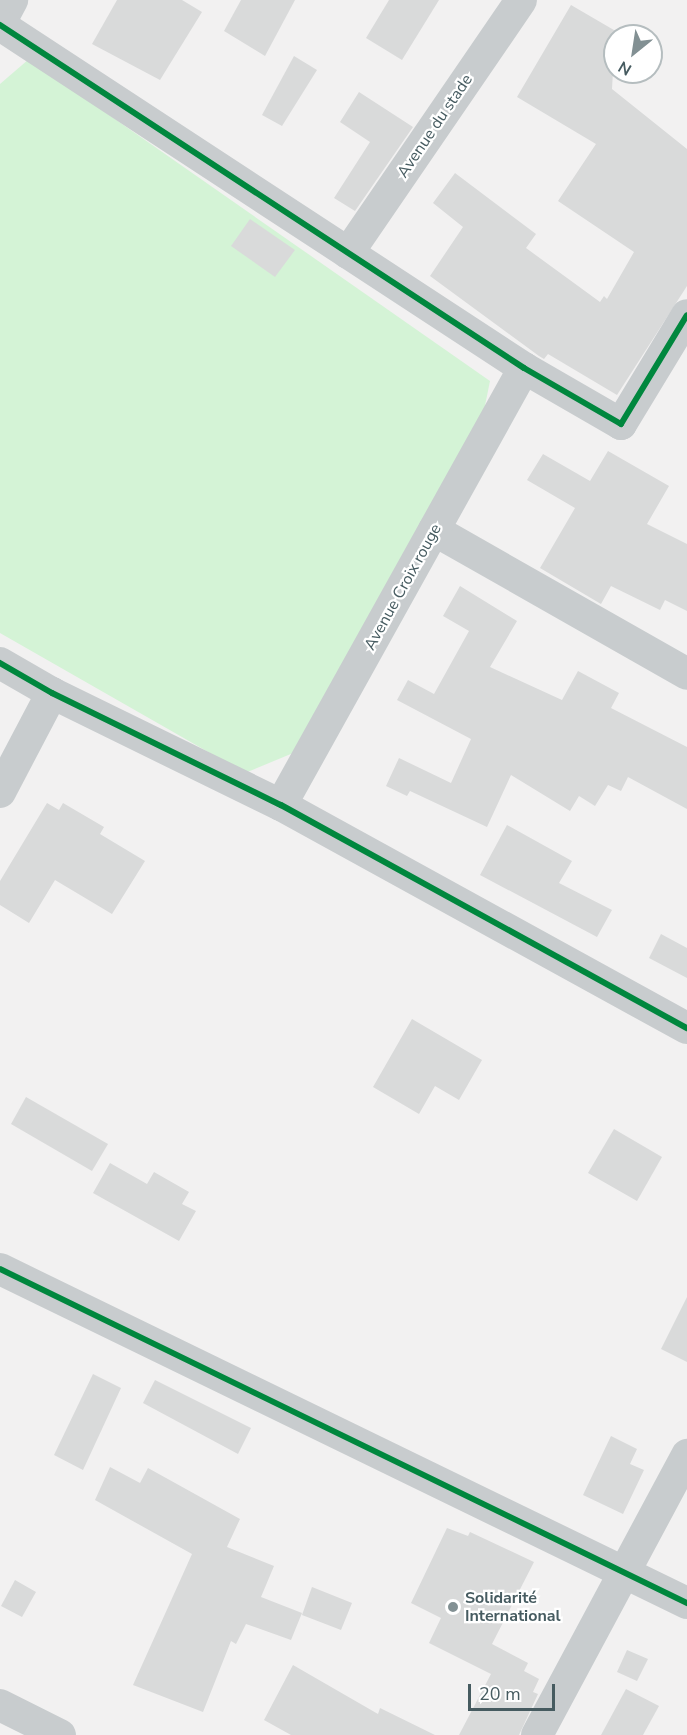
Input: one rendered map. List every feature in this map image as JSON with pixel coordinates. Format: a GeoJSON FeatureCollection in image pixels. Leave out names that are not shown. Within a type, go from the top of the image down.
{"type":"FeatureCollection","features":[{"type":"Feature","properties":{"kind":"street"},"geometry":{"type":"LineString","coordinates":[[12,0],[0,24],[524,368],[621,424],[687,315]]}},
{"type":"Feature","properties":{"kind":"street","name":"Avenue du stade"},"geometry":{"type":"LineString","coordinates":[[348,253],[521,0]]}},
{"type":"Feature","properties":{"kind":"street","name":"Avenue Croix rouge"},"geometry":{"type":"LineString","coordinates":[[281,805],[524,368]]}},
{"type":"Feature","properties":{"kind":"street"},"geometry":{"type":"LineString","coordinates":[[434,530],[687,674]]}},
{"type":"Feature","properties":{"kind":"street"},"geometry":{"type":"LineString","coordinates":[[0,663],[52,693],[281,805],[687,1028]]}},
{"type":"Feature","properties":{"kind":"street"},"geometry":{"type":"LineString","coordinates":[[0,792],[52,693]]}},
{"type":"Feature","properties":{"kind":"street"},"geometry":{"type":"LineString","coordinates":[[0,1269],[687,1603]]}},
{"type":"Feature","properties":{"kind":"street"},"geometry":{"type":"LineString","coordinates":[[537,1735],[687,1455]]}},
{"type":"Feature","properties":{"kind":"street"},"geometry":{"type":"LineString","coordinates":[[0,1705],[60,1735]]}},
{"type":"Feature","properties":{"kind":"green space"},"geometry":{"type":"Polygon","coordinates":[[[29,59],[490,381],[480,430],[298,751],[245,773],[0,633],[0,84],[29,59]]]}},
{"type":"Feature","properties":{"kind":"building"},"geometry":{"type":"Polygon","coordinates":[[[117,0],[182,0],[202,12],[160,80],[92,44],[117,0]]]}},
{"type":"Feature","properties":{"kind":"building"},"geometry":{"type":"Polygon","coordinates":[[[241,0],[295,0],[265,56],[224,31],[241,0]]]}},
{"type":"Feature","properties":{"kind":"building"},"geometry":{"type":"Polygon","coordinates":[[[389,0],[439,0],[402,60],[366,38],[389,0]]]}},
{"type":"Feature","properties":{"kind":"building"},"geometry":{"type":"Polygon","coordinates":[[[571,5],[604,24],[603,84],[612,84],[612,89],[687,149],[687,286],[617,395],[548,354],[544,359],[539,356],[430,276],[463,227],[433,203],[455,173],[536,234],[526,248],[600,302],[604,296],[607,299],[634,252],[558,201],[596,144],[517,97],[571,5]]]}},
{"type":"Feature","properties":{"kind":"building"},"geometry":{"type":"Polygon","coordinates":[[[294,56],[317,70],[282,126],[262,115],[294,56]]]}},
{"type":"Feature","properties":{"kind":"building"},"geometry":{"type":"Polygon","coordinates":[[[359,92],[413,127],[355,211],[334,198],[370,142],[340,122],[359,92]]]}},
{"type":"Feature","properties":{"kind":"building"},"geometry":{"type":"Polygon","coordinates":[[[250,219],[295,250],[275,277],[231,246],[250,219]]]}},
{"type":"Feature","properties":{"kind":"building"},"geometry":{"type":"Polygon","coordinates":[[[608,451],[669,486],[647,524],[687,544],[687,611],[665,600],[660,610],[611,586],[601,604],[540,568],[575,508],[527,480],[543,454],[590,481],[608,451]]]}},
{"type":"Feature","properties":{"kind":"building"},"geometry":{"type":"Polygon","coordinates":[[[460,586],[517,621],[490,667],[562,700],[578,671],[619,693],[611,708],[687,747],[687,809],[628,777],[621,791],[608,785],[595,806],[579,796],[570,811],[511,775],[487,827],[410,791],[407,796],[386,786],[399,758],[451,783],[471,739],[397,700],[408,680],[434,694],[469,631],[443,616],[460,586]]]}},
{"type":"Feature","properties":{"kind":"building"},"geometry":{"type":"Polygon","coordinates":[[[47,803],[59,810],[63,803],[104,827],[100,834],[145,861],[112,914],[55,880],[29,923],[0,905],[0,881],[47,803]]]}},
{"type":"Feature","properties":{"kind":"building"},"geometry":{"type":"Polygon","coordinates":[[[507,825],[572,861],[559,883],[612,910],[597,937],[480,875],[507,825]]]}},
{"type":"Feature","properties":{"kind":"building"},"geometry":{"type":"Polygon","coordinates":[[[661,934],[687,948],[687,978],[649,958],[661,934]]]}},
{"type":"Feature","properties":{"kind":"building"},"geometry":{"type":"Polygon","coordinates":[[[412,1019],[482,1060],[459,1100],[435,1086],[419,1114],[373,1087],[412,1019]]]}},
{"type":"Feature","properties":{"kind":"building"},"geometry":{"type":"Polygon","coordinates":[[[26,1097],[108,1144],[92,1171],[11,1124],[26,1097]]]}},
{"type":"Feature","properties":{"kind":"building"},"geometry":{"type":"Polygon","coordinates":[[[614,1129],[662,1157],[637,1201],[588,1173],[614,1129]]]}},
{"type":"Feature","properties":{"kind":"building"},"geometry":{"type":"Polygon","coordinates":[[[110,1163],[147,1184],[154,1172],[189,1192],[182,1204],[196,1211],[179,1241],[93,1193],[110,1163]]]}},
{"type":"Feature","properties":{"kind":"building"},"geometry":{"type":"Polygon","coordinates":[[[687,1297],[687,1362],[661,1349],[687,1297]]]}},
{"type":"Feature","properties":{"kind":"building"},"geometry":{"type":"Polygon","coordinates":[[[93,1374],[121,1388],[83,1470],[54,1455],[93,1374]]]}},
{"type":"Feature","properties":{"kind":"building"},"geometry":{"type":"Polygon","coordinates":[[[155,1380],[251,1428],[238,1454],[143,1403],[155,1380]]]}},
{"type":"Feature","properties":{"kind":"building"},"geometry":{"type":"Polygon","coordinates":[[[611,1436],[637,1449],[630,1464],[644,1470],[623,1514],[583,1495],[611,1436]]]}},
{"type":"Feature","properties":{"kind":"building"},"geometry":{"type":"Polygon","coordinates":[[[110,1467],[140,1483],[148,1468],[240,1519],[227,1547],[274,1566],[261,1597],[302,1613],[291,1640],[246,1624],[236,1644],[231,1641],[203,1712],[133,1685],[192,1554],[95,1500],[110,1467]]]}},
{"type":"Feature","properties":{"kind":"building"},"geometry":{"type":"Polygon","coordinates":[[[447,1528],[468,1536],[470,1532],[534,1562],[492,1644],[528,1663],[524,1671],[539,1679],[533,1692],[538,1694],[519,1735],[459,1735],[491,1674],[429,1643],[441,1618],[411,1603],[447,1528]]]}},
{"type":"Feature","properties":{"kind":"building"},"geometry":{"type":"Polygon","coordinates":[[[15,1580],[36,1592],[22,1617],[1,1606],[15,1580]]]}},
{"type":"Feature","properties":{"kind":"building"},"geometry":{"type":"Polygon","coordinates":[[[312,1587],[352,1603],[341,1630],[302,1615],[312,1587]]]}},
{"type":"Feature","properties":{"kind":"building"},"geometry":{"type":"Polygon","coordinates":[[[627,1650],[648,1659],[637,1681],[617,1672],[627,1650]]]}},
{"type":"Feature","properties":{"kind":"building"},"geometry":{"type":"Polygon","coordinates":[[[293,1665],[378,1714],[380,1708],[435,1735],[291,1735],[264,1720],[293,1665]]]}},
{"type":"Feature","properties":{"kind":"building"},"geometry":{"type":"Polygon","coordinates":[[[626,1689],[659,1706],[643,1735],[601,1735],[626,1689]]]}},
{"type":"Feature","properties":{"kind":"cycle path"},"geometry":{"type":"LineString","coordinates":[[0,25],[524,368],[621,424],[687,315]]}},
{"type":"Feature","properties":{"kind":"cycle path"},"geometry":{"type":"LineString","coordinates":[[0,663],[52,693],[281,805],[687,1028]]}},
{"type":"Feature","properties":{"kind":"cycle path"},"geometry":{"type":"LineString","coordinates":[[0,1269],[687,1603]]}},
{"type":"Feature","properties":{"kind":"place","name":"Solidarité International"},"geometry":{"type":"Point","coordinates":[453,1607]}}]}
